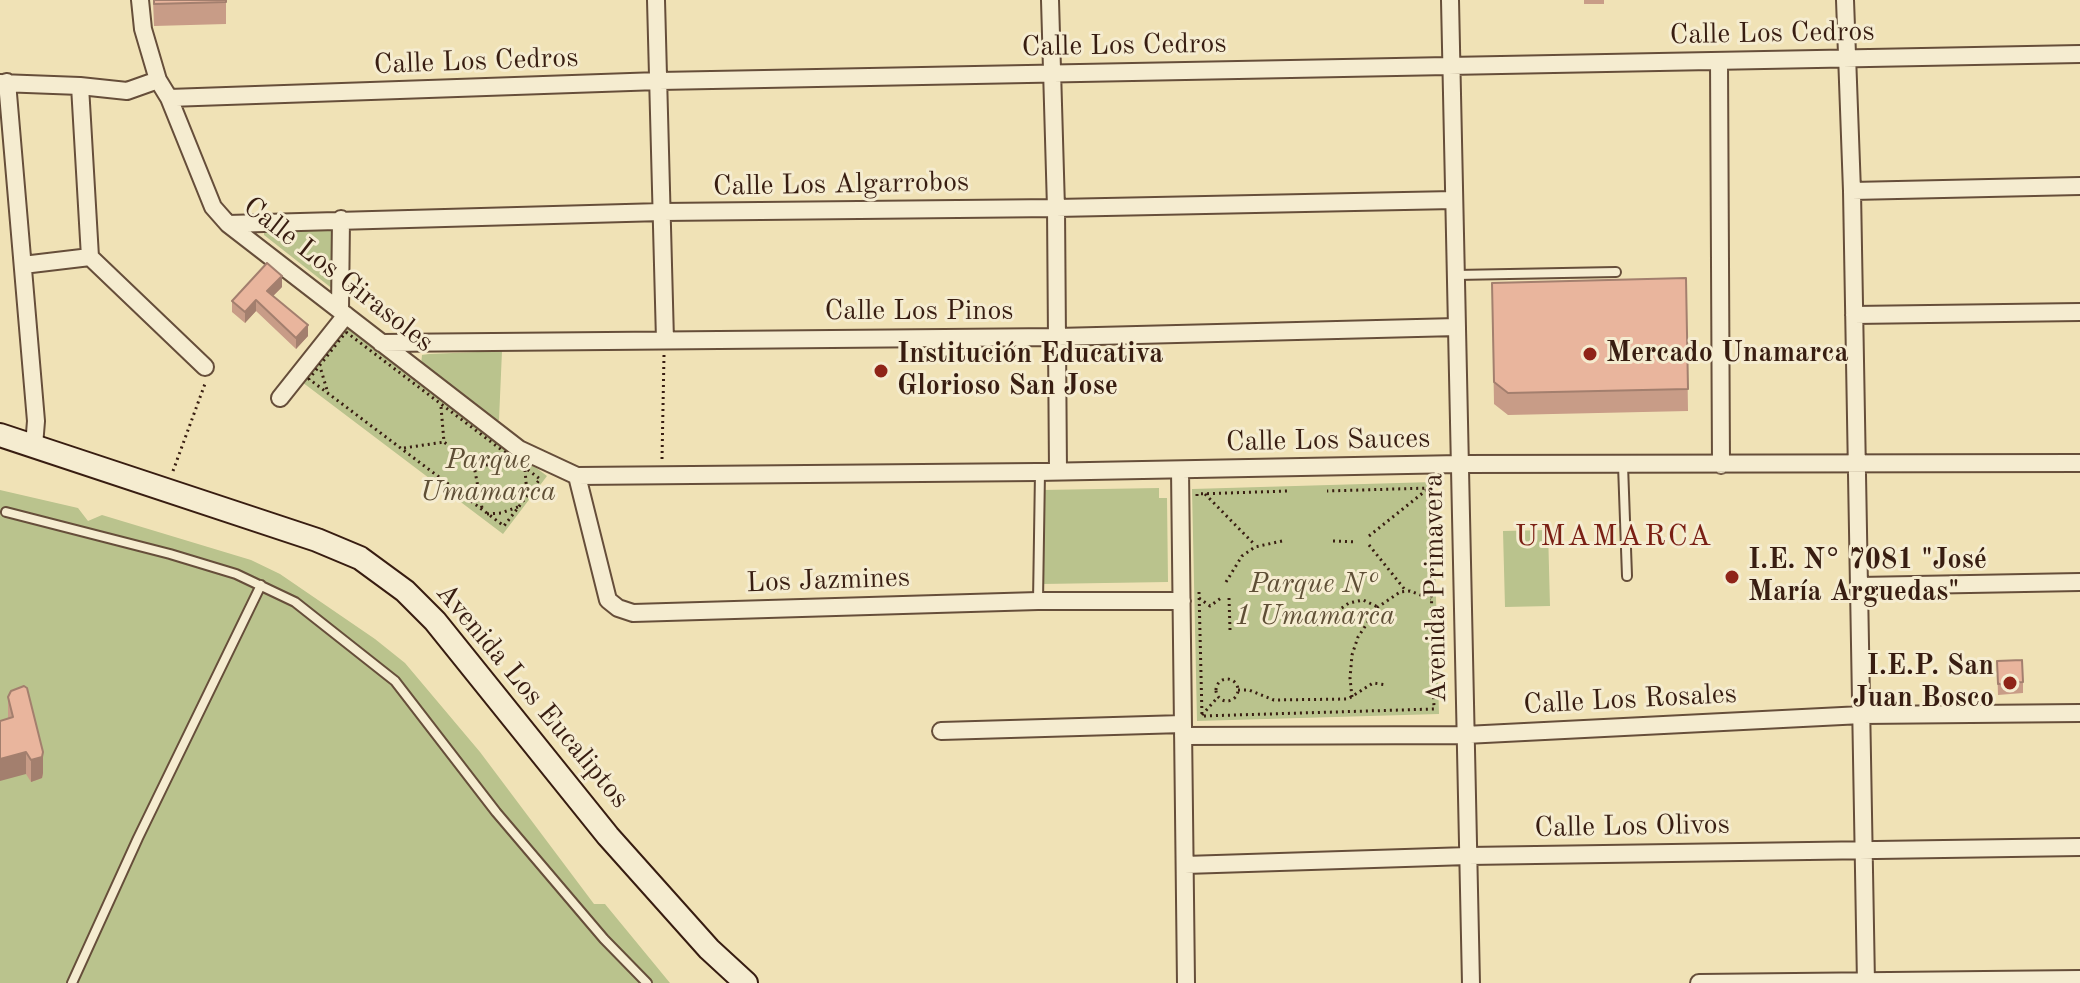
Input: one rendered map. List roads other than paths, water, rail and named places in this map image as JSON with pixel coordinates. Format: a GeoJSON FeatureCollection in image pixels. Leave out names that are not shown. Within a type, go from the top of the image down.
{"type":"FeatureCollection","features":[{"type":"Feature","properties":{"kind":"street","name":"Calle Los Girasoles"},"geometry":{"type":"LineString","coordinates":[[140,0],[143,29],[158,80],[169,98],[213,207],[228,224],[519,449],[577,476]]}},
{"type":"Feature","properties":{"kind":"street"},"geometry":{"type":"LineString","coordinates":[[656,0],[665,340]]}},
{"type":"Feature","properties":{"kind":"street"},"geometry":{"type":"LineString","coordinates":[[1050,0],[1056,208],[1058,471]]}},
{"type":"Feature","properties":{"kind":"street","name":"Avenida Primavera"},"geometry":{"type":"LineString","coordinates":[[1450,0],[1471,983]]}},
{"type":"Feature","properties":{"kind":"street"},"geometry":{"type":"LineString","coordinates":[[1845,0],[1852,191],[1866,983]]}},
{"type":"Feature","properties":{"kind":"street","name":"Calle Los Cedros"},"geometry":{"type":"LineString","coordinates":[[169,98],[659,81],[2080,54]]}},
{"type":"Feature","properties":{"kind":"street"},"geometry":{"type":"LineString","coordinates":[[1719,61],[1721,465]]}},
{"type":"Feature","properties":{"kind":"street"},"geometry":{"type":"LineString","coordinates":[[34,446],[36,421],[23,265],[3,82],[127,91],[158,80]]}},
{"type":"Feature","properties":{"kind":"street"},"geometry":{"type":"LineString","coordinates":[[80,86],[90,257],[205,367]]}},
{"type":"Feature","properties":{"kind":"street"},"geometry":{"type":"LineString","coordinates":[[1852,191],[2080,186]]}},
{"type":"Feature","properties":{"kind":"street","name":"Calle Los Algarrobos"},"geometry":{"type":"LineString","coordinates":[[228,224],[662,212],[1454,200]]}},
{"type":"Feature","properties":{"kind":"street"},"geometry":{"type":"LineString","coordinates":[[280,398],[343,312],[341,219]]}},
{"type":"Feature","properties":{"kind":"street"},"geometry":{"type":"LineString","coordinates":[[23,265],[90,257]]}},
{"type":"Feature","properties":{"kind":"street"},"geometry":{"type":"LineString","coordinates":[[1854,315],[2080,312]]}},
{"type":"Feature","properties":{"kind":"street","name":"Calle Los Pinos"},"geometry":{"type":"LineString","coordinates":[[381,343],[1057,337],[1457,327]]}},
{"type":"Feature","properties":{"kind":"street","name":"Avenida Los Eucaliptos"},"geometry":{"type":"LineString","coordinates":[[0,435],[317,540],[360,558],[405,591],[435,621],[608,836],[709,949],[746,983]]}},
{"type":"Feature","properties":{"kind":"street","name":"Calle Los Sauces"},"geometry":{"type":"LineString","coordinates":[[577,476],[1460,464],[2080,463]]}},
{"type":"Feature","properties":{"kind":"street"},"geometry":{"type":"LineString","coordinates":[[1180,470],[1186,983]]}},
{"type":"Feature","properties":{"kind":"street","name":"Los Jazmines"},"geometry":{"type":"LineString","coordinates":[[577,476],[608,600],[618,608],[633,613],[1038,601],[1182,601]]}},
{"type":"Feature","properties":{"kind":"street"},"geometry":{"type":"LineString","coordinates":[[1859,586],[2080,582]]}},
{"type":"Feature","properties":{"kind":"street","name":"Calle Los Rosales"},"geometry":{"type":"LineString","coordinates":[[941,731],[1183,730],[1465,735],[1862,715],[2080,713]]}},
{"type":"Feature","properties":{"kind":"street","name":"Calle Los Olivos"},"geometry":{"type":"LineString","coordinates":[[1185,865],[1468,856],[2080,847]]}},
{"type":"Feature","properties":{"kind":"street"},"geometry":{"type":"LineString","coordinates":[[1699,983],[2080,979]]}},
{"type":"Feature","properties":{"kind":"lane"},"geometry":{"type":"LineString","coordinates":[[1456,275],[1616,272]]}},
{"type":"Feature","properties":{"kind":"lane"},"geometry":{"type":"LineString","coordinates":[[1623,465],[1627,576]]}},
{"type":"Feature","properties":{"kind":"lane"},"geometry":{"type":"LineString","coordinates":[[1038,601],[1040,472]]}},
{"type":"Feature","properties":{"kind":"lane"},"geometry":{"type":"LineString","coordinates":[[6,512],[236,574],[295,602],[395,681],[496,812],[604,939],[647,983]]}},
{"type":"Feature","properties":{"kind":"lane"},"geometry":{"type":"LineString","coordinates":[[72,983],[138,838],[261,585]]}},
{"type":"Feature","properties":{"kind":"place","name":"Mercado Unamarca"},"geometry":{"type":"Point","coordinates":[1590,354]}},
{"type":"Feature","properties":{"kind":"place","name":"Institución Educativa Glorioso San Jose"},"geometry":{"type":"Point","coordinates":[881,371]}},
{"type":"Feature","properties":{"kind":"place","name":"I.E. N° 7081 \"José María Arguedas\""},"geometry":{"type":"Point","coordinates":[1732,577]}},
{"type":"Feature","properties":{"kind":"place","name":"I.E.P. San Juan Bosco"},"geometry":{"type":"Point","coordinates":[2010,683]}},
{"type":"Feature","properties":{"kind":"district","name":"UMAMARCA"},"geometry":{"type":"Point","coordinates":[1614,537]}},
{"type":"Feature","properties":{"kind":"park label","name":"Parque Umamarca"},"geometry":{"type":"Point","coordinates":[488,477]}},
{"type":"Feature","properties":{"kind":"park label","name":"Parque N° 1 Umamarca"},"geometry":{"type":"Point","coordinates":[1315,601]}}]}
